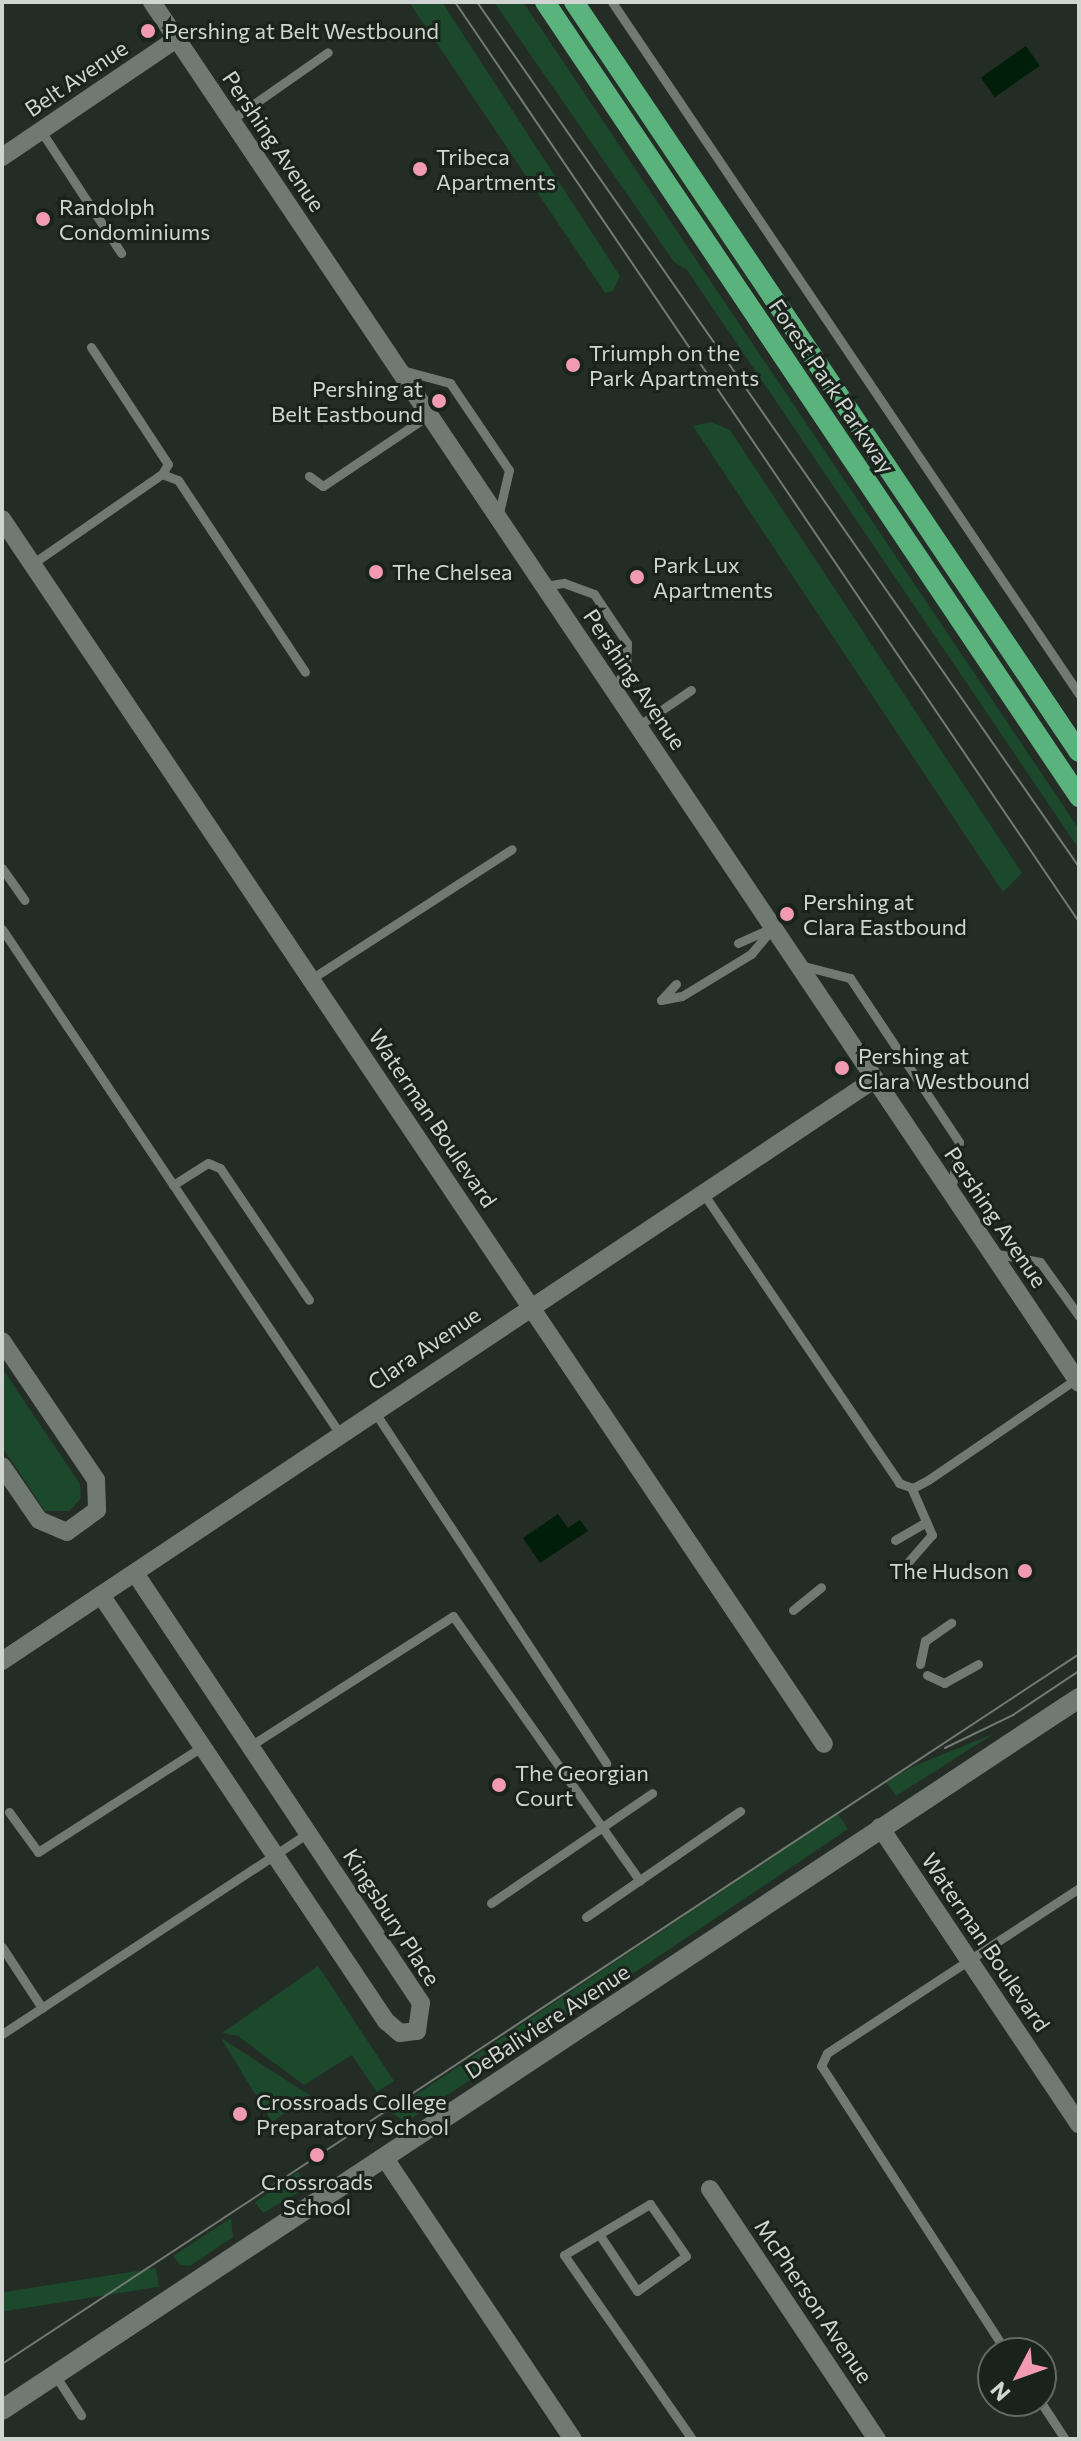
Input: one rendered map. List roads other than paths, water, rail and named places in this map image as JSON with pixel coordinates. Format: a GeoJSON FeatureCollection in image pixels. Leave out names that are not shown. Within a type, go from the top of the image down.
{"type":"FeatureCollection","features":[{"type":"Feature","properties":{"kind":"main road","name":"Forest Park Parkway"},"geometry":{"type":"LineString","coordinates":[[545,2],[1079,797]]}},
{"type":"Feature","properties":{"kind":"main road","name":"Forest Park Parkway"},"geometry":{"type":"LineString","coordinates":[[574,2],[1079,752]]}},
{"type":"Feature","properties":{"kind":"main road","name":"DeBaliviere Avenue"},"geometry":{"type":"LineString","coordinates":[[2,2410],[1079,1698]]}},
{"type":"Feature","properties":{"kind":"street","name":"Pershing Avenue"},"geometry":{"type":"LineString","coordinates":[[152,2],[1077,1381]]}},
{"type":"Feature","properties":{"kind":"street","name":"Belt Avenue"},"geometry":{"type":"LineString","coordinates":[[4,150],[41,131],[176,39]]}},
{"type":"Feature","properties":{"kind":"street","name":"Waterman Boulevard"},"geometry":{"type":"LineString","coordinates":[[2,519],[824,1744]]}},
{"type":"Feature","properties":{"kind":"street","name":"Clara Avenue"},"geometry":{"type":"LineString","coordinates":[[2,1661],[875,1079]]}},
{"type":"Feature","properties":{"kind":"street"},"geometry":{"type":"LineString","coordinates":[[2,1341],[96,1480],[97,1510],[67,1532],[39,1520],[2,1466]]}},
{"type":"Feature","properties":{"kind":"street","name":"Kingsbury Place"},"geometry":{"type":"LineString","coordinates":[[101,1595],[393,2029],[417,2031],[421,2003],[135,1573]]}},
{"type":"Feature","properties":{"kind":"street","name":"Waterman Boulevard"},"geometry":{"type":"LineString","coordinates":[[880,1827],[1079,2124]]}},
{"type":"Feature","properties":{"kind":"street"},"geometry":{"type":"LineString","coordinates":[[384,2157],[573,2439]]}},
{"type":"Feature","properties":{"kind":"street","name":"McPherson Avenue"},"geometry":{"type":"LineString","coordinates":[[710,2189],[877,2439]]}},
{"type":"Feature","properties":{"kind":"lane"},"geometry":{"type":"LineString","coordinates":[[612,2],[1079,694]]}},
{"type":"Feature","properties":{"kind":"lane"},"geometry":{"type":"LineString","coordinates":[[231,120],[328,52]]}},
{"type":"Feature","properties":{"kind":"lane"},"geometry":{"type":"LineString","coordinates":[[41,131],[121,253]]}},
{"type":"Feature","properties":{"kind":"lane"},"geometry":{"type":"LineString","coordinates":[[32,564],[162,474],[168,464],[91,347]]}},
{"type":"Feature","properties":{"kind":"lane"},"geometry":{"type":"LineString","coordinates":[[398,369],[450,383],[509,470],[498,517]]}},
{"type":"Feature","properties":{"kind":"lane"},"geometry":{"type":"LineString","coordinates":[[309,476],[323,486],[429,415]]}},
{"type":"Feature","properties":{"kind":"lane"},"geometry":{"type":"LineString","coordinates":[[162,474],[178,480],[305,672]]}},
{"type":"Feature","properties":{"kind":"lane"},"geometry":{"type":"LineString","coordinates":[[544,586],[564,583],[594,594],[619,631],[627,643],[626,668],[614,690]]}},
{"type":"Feature","properties":{"kind":"lane"},"geometry":{"type":"LineString","coordinates":[[638,726],[691,690]]}},
{"type":"Feature","properties":{"kind":"lane"},"geometry":{"type":"LineString","coordinates":[[311,979],[512,849]]}},
{"type":"Feature","properties":{"kind":"lane"},"geometry":{"type":"LineString","coordinates":[[2,868],[24,900]]}},
{"type":"Feature","properties":{"kind":"lane"},"geometry":{"type":"LineString","coordinates":[[738,943],[773,928]]}},
{"type":"Feature","properties":{"kind":"lane"},"geometry":{"type":"LineString","coordinates":[[676,984],[661,1000],[682,996],[751,954],[773,928]]}},
{"type":"Feature","properties":{"kind":"lane"},"geometry":{"type":"LineString","coordinates":[[2,929],[340,1434]]}},
{"type":"Feature","properties":{"kind":"lane"},"geometry":{"type":"LineString","coordinates":[[798,965],[850,978],[959,1142],[951,1192]]}},
{"type":"Feature","properties":{"kind":"lane"},"geometry":{"type":"LineString","coordinates":[[173,1185],[208,1163],[220,1168],[309,1300]]}},
{"type":"Feature","properties":{"kind":"lane"},"geometry":{"type":"LineString","coordinates":[[703,1192],[899,1483],[911,1487],[926,1522],[928,1547],[909,1561]]}},
{"type":"Feature","properties":{"kind":"lane"},"geometry":{"type":"LineString","coordinates":[[991,1253],[1040,1262],[1079,1316]]}},
{"type":"Feature","properties":{"kind":"lane"},"geometry":{"type":"LineString","coordinates":[[911,1487],[1077,1381]]}},
{"type":"Feature","properties":{"kind":"lane"},"geometry":{"type":"LineString","coordinates":[[374,1411],[606,1763]]}},
{"type":"Feature","properties":{"kind":"lane"},"geometry":{"type":"LineString","coordinates":[[895,1540],[926,1522]]}},
{"type":"Feature","properties":{"kind":"lane"},"geometry":{"type":"LineString","coordinates":[[793,1610],[821,1587]]}},
{"type":"Feature","properties":{"kind":"lane"},"geometry":{"type":"LineString","coordinates":[[250,1746],[453,1616],[640,1881]]}},
{"type":"Feature","properties":{"kind":"lane"},"geometry":{"type":"LineString","coordinates":[[920,1664],[925,1641],[951,1623]]}},
{"type":"Feature","properties":{"kind":"lane"},"geometry":{"type":"LineString","coordinates":[[927,1675],[944,1683],[978,1664]]}},
{"type":"Feature","properties":{"kind":"lane"},"geometry":{"type":"LineString","coordinates":[[9,1812],[38,1852],[203,1746]]}},
{"type":"Feature","properties":{"kind":"lane"},"geometry":{"type":"LineString","coordinates":[[491,1903],[652,1793]]}},
{"type":"Feature","properties":{"kind":"lane"},"geometry":{"type":"LineString","coordinates":[[586,1917],[740,1811]]}},
{"type":"Feature","properties":{"kind":"lane"},"geometry":{"type":"LineString","coordinates":[[2,2034],[308,1833]]}},
{"type":"Feature","properties":{"kind":"lane"},"geometry":{"type":"LineString","coordinates":[[997,2337],[821,2066],[827,2053],[1079,1888]]}},
{"type":"Feature","properties":{"kind":"lane"},"geometry":{"type":"LineString","coordinates":[[2,1947],[42,2008]]}},
{"type":"Feature","properties":{"kind":"lane"},"geometry":{"type":"LineString","coordinates":[[601,2237],[637,2291],[686,2256],[650,2204],[601,2237],[564,2255],[692,2439]]}},
{"type":"Feature","properties":{"kind":"lane"},"geometry":{"type":"LineString","coordinates":[[55,2375],[81,2415]]}},
{"type":"Feature","properties":{"kind":"lane"},"geometry":{"type":"LineString","coordinates":[[1051,2417],[1065,2439]]}},
{"type":"Feature","properties":{"kind":"tram line"},"geometry":{"type":"LineString","coordinates":[[455,2],[1079,922]]}},
{"type":"Feature","properties":{"kind":"tram line"},"geometry":{"type":"LineString","coordinates":[[477,2],[1079,867]]}},
{"type":"Feature","properties":{"kind":"tram line"},"geometry":{"type":"LineString","coordinates":[[2,2364],[1079,1654]]}},
{"type":"Feature","properties":{"kind":"tram line"},"geometry":{"type":"LineString","coordinates":[[945,1748],[1013,1715],[1079,1671]]}},
{"type":"Feature","properties":{"kind":"place","name":"Pershing at Belt Westbound"},"geometry":{"type":"Point","coordinates":[148,31]}},
{"type":"Feature","properties":{"kind":"place","name":"Tribeca Apartments"},"geometry":{"type":"Point","coordinates":[420,169]}},
{"type":"Feature","properties":{"kind":"place","name":"Randolph Condominiums"},"geometry":{"type":"Point","coordinates":[43,219]}},
{"type":"Feature","properties":{"kind":"place","name":"Triumph on the Park Apartments"},"geometry":{"type":"Point","coordinates":[573,365]}},
{"type":"Feature","properties":{"kind":"place","name":"Pershing at Belt Eastbound"},"geometry":{"type":"Point","coordinates":[439,401]}},
{"type":"Feature","properties":{"kind":"place","name":"The Chelsea"},"geometry":{"type":"Point","coordinates":[376,572]}},
{"type":"Feature","properties":{"kind":"place","name":"Park Lux Apartments"},"geometry":{"type":"Point","coordinates":[637,577]}},
{"type":"Feature","properties":{"kind":"place","name":"Pershing at Clara Eastbound"},"geometry":{"type":"Point","coordinates":[787,914]}},
{"type":"Feature","properties":{"kind":"place","name":"Pershing at Clara Westbound"},"geometry":{"type":"Point","coordinates":[842,1068]}},
{"type":"Feature","properties":{"kind":"place","name":"The Hudson"},"geometry":{"type":"Point","coordinates":[1025,1571]}},
{"type":"Feature","properties":{"kind":"place","name":"The Georgian Court"},"geometry":{"type":"Point","coordinates":[499,1785]}},
{"type":"Feature","properties":{"kind":"place","name":"Crossroads College Preparatory School"},"geometry":{"type":"Point","coordinates":[240,2114]}},
{"type":"Feature","properties":{"kind":"place","name":"Crossroads School"},"geometry":{"type":"Point","coordinates":[317,2155]}}]}
